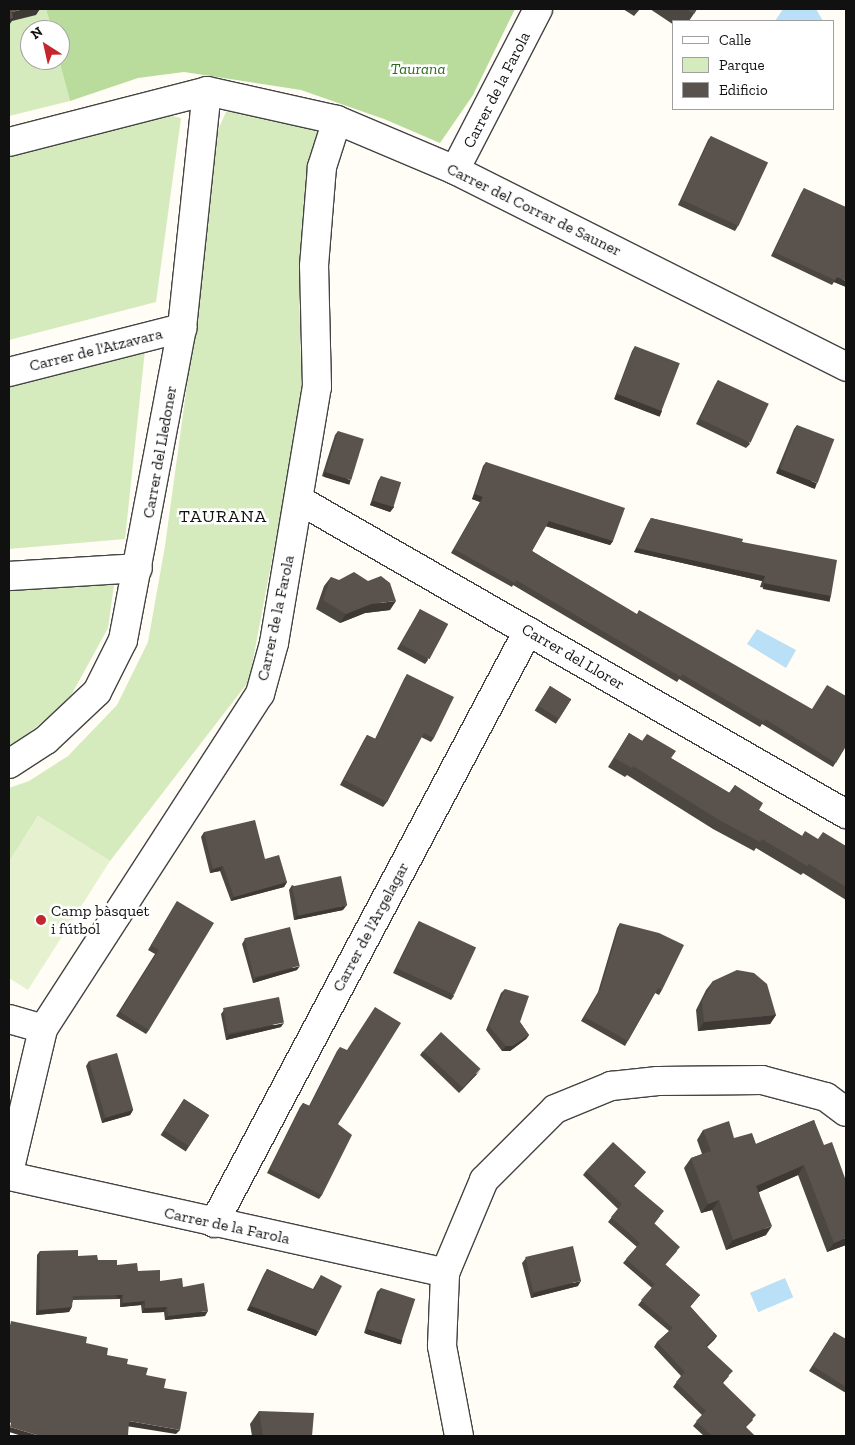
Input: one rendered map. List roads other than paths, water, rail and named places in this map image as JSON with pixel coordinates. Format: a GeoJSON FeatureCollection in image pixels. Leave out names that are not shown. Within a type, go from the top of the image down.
{"type":"FeatureCollection","features":[{"type":"Feature","properties":{"kind":"street","name":"Carrer de la Farola"},"geometry":{"type":"LineString","coordinates":[[455,170],[538,9]]}},
{"type":"Feature","properties":{"kind":"street","name":"Carrer del Corrar de Sauner"},"geometry":{"type":"LineString","coordinates":[[207,91],[337,120],[455,170],[846,368]]}},
{"type":"Feature","properties":{"kind":"street"},"geometry":{"type":"LineString","coordinates":[[9,142],[207,91]]}},
{"type":"Feature","properties":{"kind":"street","name":"Carrer del Lledoner"},"geometry":{"type":"LineString","coordinates":[[9,764],[46,740],[97,692],[123,640],[182,328],[207,91]]}},
{"type":"Feature","properties":{"kind":"street","name":"Carrer de la Farola"},"geometry":{"type":"LineString","coordinates":[[9,1172],[43,1029],[260,694],[274,643],[300,500],[317,387],[314,266],[322,167],[337,120]]}},
{"type":"Feature","properties":{"kind":"street","name":"Carrer de l'Atzavara"},"geometry":{"type":"LineString","coordinates":[[9,372],[182,328]]}},
{"type":"Feature","properties":{"kind":"street","name":"Carrer del Llorer"},"geometry":{"type":"LineString","coordinates":[[300,500],[846,814]]}},
{"type":"Feature","properties":{"kind":"street"},"geometry":{"type":"LineString","coordinates":[[9,576],[138,568]]}},
{"type":"Feature","properties":{"kind":"street","name":"Carrer de l'Argelagar"},"geometry":{"type":"LineString","coordinates":[[214,1223],[528,630]]}},
{"type":"Feature","properties":{"kind":"street"},"geometry":{"type":"LineString","coordinates":[[9,1019],[43,1029]]}},
{"type":"Feature","properties":{"kind":"street"},"geometry":{"type":"LineString","coordinates":[[459,1436],[442,1346],[445,1273],[484,1180],[555,1109],[611,1086],[658,1080],[762,1080],[826,1097],[846,1112]]}},
{"type":"Feature","properties":{"kind":"street","name":"Carrer de la Farola"},"geometry":{"type":"LineString","coordinates":[[9,1176],[445,1273]]}},
{"type":"Feature","properties":{"kind":"water"},"geometry":{"type":"Polygon","coordinates":[[[783,9],[816,9],[822,20],[776,20],[783,9]]]}},
{"type":"Feature","properties":{"kind":"water"},"geometry":{"type":"Polygon","coordinates":[[[757,629],[796,650],[786,668],[747,644],[757,629]]]}},
{"type":"Feature","properties":{"kind":"water"},"geometry":{"type":"Polygon","coordinates":[[[785,1278],[793,1297],[758,1312],[750,1293],[785,1278]]]}},
{"type":"Feature","properties":{"kind":"place","name":"Camp bàsquet i fútbol"},"geometry":{"type":"Point","coordinates":[41,920]}},
{"type":"Feature","properties":{"kind":"district","name":"TAURANA"},"geometry":{"type":"Point","coordinates":[223,516]}},
{"type":"Feature","properties":{"kind":"park label","name":"Taurana"},"geometry":{"type":"Point","coordinates":[418,69]}}]}
